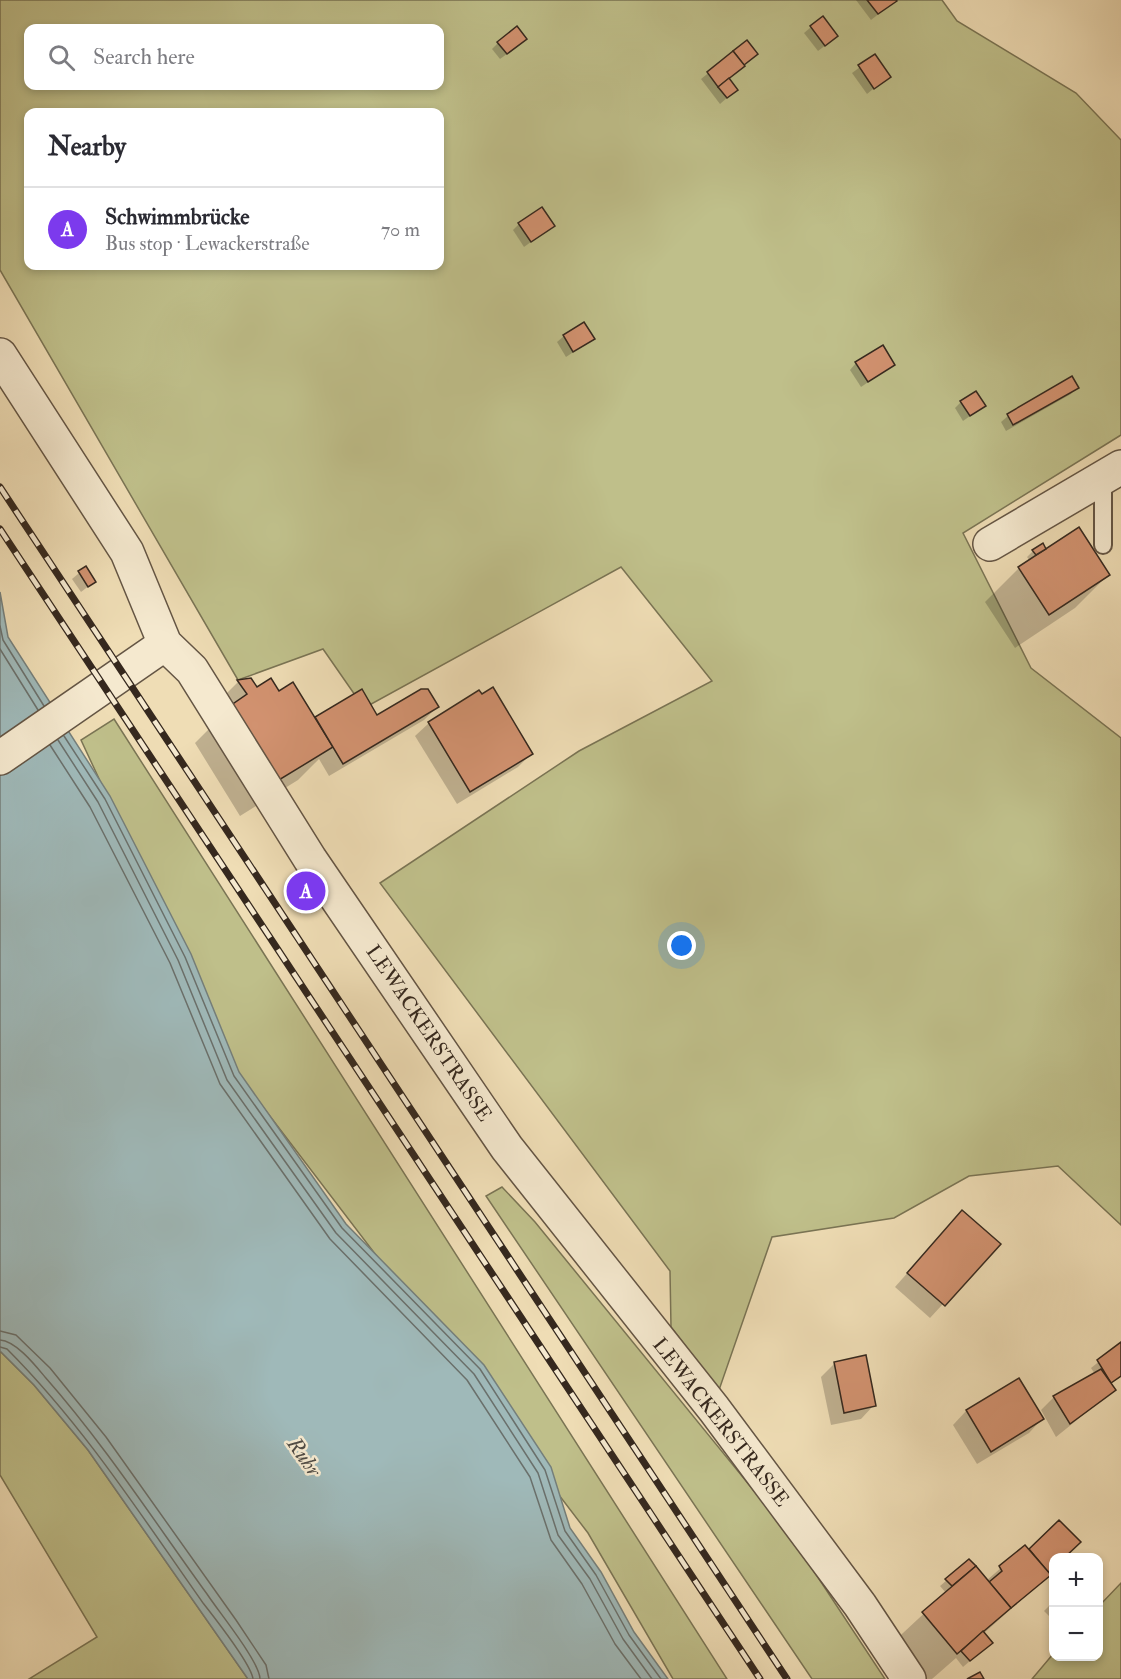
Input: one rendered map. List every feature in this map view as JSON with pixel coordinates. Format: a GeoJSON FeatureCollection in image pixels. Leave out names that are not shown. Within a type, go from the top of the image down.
{"type":"FeatureCollection","features":[{"type":"Feature","properties":{"kind":"street","name":"LEWACKERSTRASSE"},"geometry":{"type":"LineString","coordinates":[[0,355],[127,552],[165,644],[192,670],[309,859],[507,1148],[714,1409],[860,1605],[909,1679]]}},
{"type":"Feature","properties":{"kind":"street"},"geometry":{"type":"LineString","coordinates":[[990,544],[1112,473]]}},
{"type":"Feature","properties":{"kind":"street"},"geometry":{"type":"LineString","coordinates":[[0,758],[77,707],[165,644]]}},
{"type":"Feature","properties":{"kind":"lane"},"geometry":{"type":"LineString","coordinates":[[1103,545],[1112,473]]}},
{"type":"Feature","properties":{"kind":"green space"},"geometry":{"type":"Polygon","coordinates":[[[0,0],[942,0],[957,21],[1076,93],[1121,140],[1121,435],[963,533],[1031,668],[1121,738],[1121,1225],[1058,1166],[969,1176],[894,1218],[772,1237],[719,1390],[671,1327],[670,1271],[380,883],[579,751],[712,681],[621,567],[364,708],[323,649],[238,680],[0,270],[0,0]]]}},
{"type":"Feature","properties":{"kind":"green space"},"geometry":{"type":"Polygon","coordinates":[[[114,719],[727,1679],[673,1679],[588,1533],[234,1069],[81,740],[114,719]]]}},
{"type":"Feature","properties":{"kind":"green space"},"geometry":{"type":"Polygon","coordinates":[[[502,1187],[535,1222],[790,1535],[885,1679],[812,1679],[486,1196],[502,1187]]]}},
{"type":"Feature","properties":{"kind":"green space"},"geometry":{"type":"Polygon","coordinates":[[[0,1351],[34,1385],[88,1450],[248,1679],[29,1679],[97,1637],[0,1475],[0,1351]]]}},
{"type":"Feature","properties":{"kind":"green space"},"geometry":{"type":"Polygon","coordinates":[[[1121,1583],[1121,1679],[1032,1679],[1049,1659],[1049,1661],[1103,1661],[1103,1602],[1121,1583]]]}},
{"type":"Feature","properties":{"kind":"water","name":"Ruhr"},"geometry":{"type":"Polygon","coordinates":[[[0,592],[8,637],[110,796],[191,954],[239,1072],[346,1224],[484,1365],[551,1467],[570,1528],[601,1572],[634,1632],[668,1679],[248,1679],[88,1450],[34,1385],[0,1351],[0,592]]]}},
{"type":"Feature","properties":{"kind":"building"},"geometry":{"type":"Polygon","coordinates":[[[867,0],[896,0],[897,1],[878,14],[867,0]]]}},
{"type":"Feature","properties":{"kind":"building"},"geometry":{"type":"Polygon","coordinates":[[[823,16],[838,36],[825,46],[810,26],[823,16]]]}},
{"type":"Feature","properties":{"kind":"building"},"geometry":{"type":"Polygon","coordinates":[[[517,26],[527,39],[507,54],[497,42],[517,26]]]}},
{"type":"Feature","properties":{"kind":"building"},"geometry":{"type":"Polygon","coordinates":[[[747,40],[758,54],[744,65],[733,51],[747,40]]]}},
{"type":"Feature","properties":{"kind":"building"},"geometry":{"type":"Polygon","coordinates":[[[733,51],[745,66],[718,87],[707,72],[733,51]]]}},
{"type":"Feature","properties":{"kind":"building"},"geometry":{"type":"Polygon","coordinates":[[[875,54],[891,77],[874,89],[858,65],[875,54]]]}},
{"type":"Feature","properties":{"kind":"building"},"geometry":{"type":"Polygon","coordinates":[[[729,78],[738,90],[727,98],[718,87],[729,78]]]}},
{"type":"Feature","properties":{"kind":"building"},"geometry":{"type":"Polygon","coordinates":[[[542,207],[555,226],[531,242],[518,223],[542,207]]]}},
{"type":"Feature","properties":{"kind":"building"},"geometry":{"type":"Polygon","coordinates":[[[584,322],[595,339],[573,352],[563,335],[584,322]]]}},
{"type":"Feature","properties":{"kind":"building"},"geometry":{"type":"Polygon","coordinates":[[[883,345],[895,365],[868,382],[855,362],[883,345]]]}},
{"type":"Feature","properties":{"kind":"building"},"geometry":{"type":"Polygon","coordinates":[[[1072,376],[1079,388],[1013,425],[1007,414],[1072,376]]]}},
{"type":"Feature","properties":{"kind":"building"},"geometry":{"type":"Polygon","coordinates":[[[976,391],[986,406],[970,416],[960,401],[976,391]]]}},
{"type":"Feature","properties":{"kind":"building"},"geometry":{"type":"Polygon","coordinates":[[[1079,527],[1110,575],[1049,615],[1018,567],[1079,527]]]}},
{"type":"Feature","properties":{"kind":"building"},"geometry":{"type":"Polygon","coordinates":[[[1043,543],[1046,549],[1036,555],[1032,550],[1043,543]]]}},
{"type":"Feature","properties":{"kind":"building"},"geometry":{"type":"Polygon","coordinates":[[[86,566],[96,582],[88,587],[78,571],[86,566]]]}},
{"type":"Feature","properties":{"kind":"building"},"geometry":{"type":"Polygon","coordinates":[[[251,678],[257,687],[271,678],[279,691],[293,682],[333,747],[274,783],[227,708],[247,694],[237,680],[251,678]]]}},
{"type":"Feature","properties":{"kind":"building"},"geometry":{"type":"Polygon","coordinates":[[[493,687],[533,754],[470,792],[428,722],[479,690],[482,694],[493,687]]]}},
{"type":"Feature","properties":{"kind":"building"},"geometry":{"type":"Polygon","coordinates":[[[362,689],[377,715],[421,689],[428,689],[439,707],[343,764],[315,717],[362,689]]]}},
{"type":"Feature","properties":{"kind":"building"},"geometry":{"type":"Polygon","coordinates":[[[962,1210],[1001,1244],[945,1306],[907,1273],[962,1210]]]}},
{"type":"Feature","properties":{"kind":"building"},"geometry":{"type":"Polygon","coordinates":[[[1121,1342],[1121,1376],[1111,1383],[1097,1360],[1121,1342]]]}},
{"type":"Feature","properties":{"kind":"building"},"geometry":{"type":"Polygon","coordinates":[[[866,1355],[876,1406],[844,1413],[834,1362],[866,1355]]]}},
{"type":"Feature","properties":{"kind":"building"},"geometry":{"type":"Polygon","coordinates":[[[1101,1369],[1116,1390],[1070,1424],[1053,1396],[1101,1369]]]}},
{"type":"Feature","properties":{"kind":"building"},"geometry":{"type":"Polygon","coordinates":[[[1019,1378],[1044,1419],[991,1452],[966,1410],[1019,1378]]]}},
{"type":"Feature","properties":{"kind":"building"},"geometry":{"type":"Polygon","coordinates":[[[1059,1520],[1081,1542],[1069,1553],[1049,1553],[1048,1572],[1029,1549],[1059,1520]]]}},
{"type":"Feature","properties":{"kind":"building"},"geometry":{"type":"Polygon","coordinates":[[[1025,1545],[1049,1573],[1049,1577],[1011,1608],[989,1582],[1002,1571],[999,1566],[1025,1545]]]}},
{"type":"Feature","properties":{"kind":"building"},"geometry":{"type":"Polygon","coordinates":[[[969,1559],[976,1566],[952,1586],[945,1579],[969,1559]]]}},
{"type":"Feature","properties":{"kind":"building"},"geometry":{"type":"Polygon","coordinates":[[[976,1566],[1011,1608],[957,1654],[922,1612],[976,1566]]]}},
{"type":"Feature","properties":{"kind":"building"},"geometry":{"type":"Polygon","coordinates":[[[983,1631],[993,1643],[970,1661],[961,1651],[983,1631]]]}},
{"type":"Feature","properties":{"kind":"building"},"geometry":{"type":"Polygon","coordinates":[[[980,1672],[984,1679],[967,1679],[980,1672]]]}},
{"type":"Feature","properties":{"kind":"railway"},"geometry":{"type":"LineString","coordinates":[[0,487],[787,1679]]}},
{"type":"Feature","properties":{"kind":"railway"},"geometry":{"type":"LineString","coordinates":[[0,529],[760,1679]]}},
{"type":"Feature","properties":{"kind":"place","name":"Schwimmbrücke"},"geometry":{"type":"Point","coordinates":[306,891]}}]}
